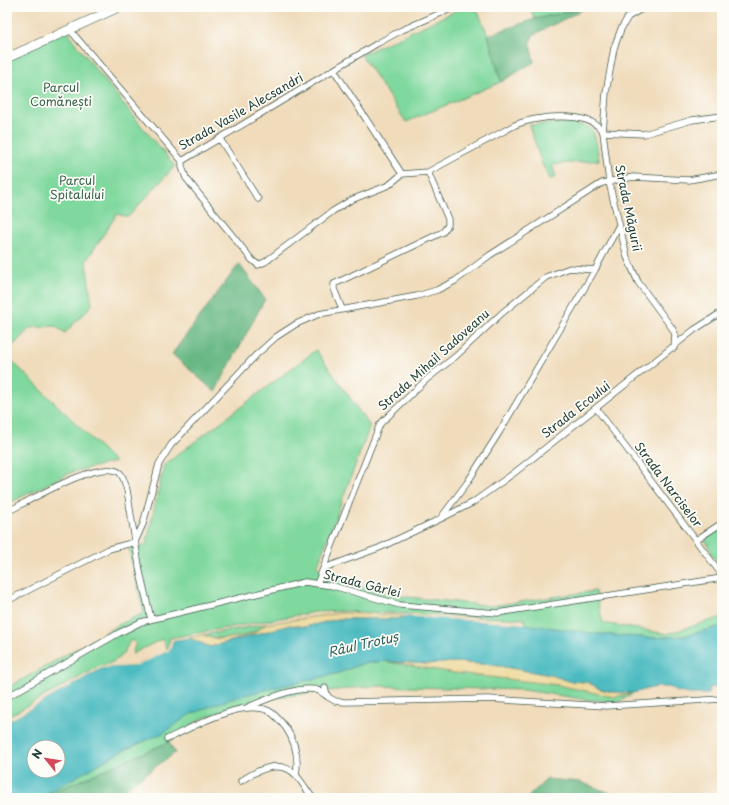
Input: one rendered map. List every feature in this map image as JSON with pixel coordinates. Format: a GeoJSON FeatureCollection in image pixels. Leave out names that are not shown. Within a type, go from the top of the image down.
{"type":"FeatureCollection","features":[{"type":"Feature","properties":{"kind":"main road"},"geometry":{"type":"LineString","coordinates":[[7,58],[119,7]]}},
{"type":"Feature","properties":{"kind":"street","name":"Strada Vasile Alecsandri"},"geometry":{"type":"LineString","coordinates":[[70,30],[182,161],[402,30],[455,7]]}},
{"type":"Feature","properties":{"kind":"street","name":"Strada Măgurii"},"geometry":{"type":"LineString","coordinates":[[645,7],[628,17],[621,29],[614,48],[606,93],[603,132],[609,182],[627,257],[638,282],[675,334],[674,348]]}},
{"type":"Feature","properties":{"kind":"street"},"geometry":{"type":"LineString","coordinates":[[334,70],[402,174]]}},
{"type":"Feature","properties":{"kind":"street"},"geometry":{"type":"LineString","coordinates":[[182,161],[182,167],[186,178],[252,260],[258,265],[265,262],[303,236],[333,211],[351,200],[389,185],[402,174],[428,172],[515,125],[529,120],[585,119],[596,124],[603,132],[644,134],[692,120],[722,116]]}},
{"type":"Feature","properties":{"kind":"street"},"geometry":{"type":"LineString","coordinates":[[220,139],[258,199]]}},
{"type":"Feature","properties":{"kind":"street"},"geometry":{"type":"LineString","coordinates":[[342,309],[334,289],[334,284],[444,232],[448,226],[448,219],[428,172]]}},
{"type":"Feature","properties":{"kind":"street"},"geometry":{"type":"LineString","coordinates":[[135,542],[143,524],[159,464],[177,438],[256,355],[276,337],[296,324],[319,314],[417,296],[437,290],[455,280],[490,255],[602,183],[633,177],[689,180],[722,174]]}},
{"type":"Feature","properties":{"kind":"street"},"geometry":{"type":"LineString","coordinates":[[324,568],[379,548],[440,519],[468,483],[500,431],[595,270],[619,224]]}},
{"type":"Feature","properties":{"kind":"street","name":"Strada Mihail Sadoveanu"},"geometry":{"type":"LineString","coordinates":[[317,584],[380,424],[427,379],[456,356],[508,308],[546,277],[570,268],[595,270]]}},
{"type":"Feature","properties":{"kind":"street","name":"Strada Ecoului"},"geometry":{"type":"LineString","coordinates":[[440,519],[472,503],[514,473],[674,348],[694,330],[722,312]]}},
{"type":"Feature","properties":{"kind":"street","name":"Strada Narciselor"},"geometry":{"type":"LineString","coordinates":[[596,408],[722,575]]}},
{"type":"Feature","properties":{"kind":"street"},"geometry":{"type":"LineString","coordinates":[[7,512],[69,480],[86,474],[112,469],[119,472],[123,477],[151,619]]}},
{"type":"Feature","properties":{"kind":"street"},"geometry":{"type":"LineString","coordinates":[[696,540],[722,523]]}},
{"type":"Feature","properties":{"kind":"street"},"geometry":{"type":"LineString","coordinates":[[7,601],[109,549],[135,542]]}},
{"type":"Feature","properties":{"kind":"street","name":"Strada Gârlei"},"geometry":{"type":"LineString","coordinates":[[7,697],[118,633],[151,619],[305,582],[333,586],[400,605],[497,613],[722,578]]}},
{"type":"Feature","properties":{"kind":"street"},"geometry":{"type":"LineString","coordinates":[[325,688],[328,697]]}},
{"type":"Feature","properties":{"kind":"street"},"geometry":{"type":"LineString","coordinates":[[167,739],[206,721],[244,709],[273,697],[301,690],[318,690],[335,701],[345,702],[488,699],[606,706],[722,699]]}},
{"type":"Feature","properties":{"kind":"street"},"geometry":{"type":"LineString","coordinates":[[244,709],[256,708],[269,711],[281,722],[290,734],[296,750],[298,761],[296,775]]}},
{"type":"Feature","properties":{"kind":"street"},"geometry":{"type":"LineString","coordinates":[[241,781],[270,767],[280,766],[288,768],[296,775],[313,798]]}},
{"type":"Feature","properties":{"kind":"green space"},"geometry":{"type":"Polygon","coordinates":[[[464,7],[476,7],[488,35],[501,82],[406,122],[361,55],[464,7]]]}},
{"type":"Feature","properties":{"kind":"green space"},"geometry":{"type":"Polygon","coordinates":[[[529,7],[588,7],[535,19],[529,7]]]}},
{"type":"Feature","properties":{"kind":"green space"},"geometry":{"type":"Polygon","coordinates":[[[586,8],[533,35],[530,43],[534,62],[501,82],[488,35],[535,19],[586,8]]]}},
{"type":"Feature","properties":{"kind":"green space","name":"Parcul Spitalului"},"geometry":{"type":"Polygon","coordinates":[[[66,26],[73,40],[175,166],[128,217],[117,214],[86,261],[92,305],[65,333],[55,326],[30,328],[7,352],[7,58],[66,26]]]}},
{"type":"Feature","properties":{"kind":"green space"},"geometry":{"type":"Polygon","coordinates":[[[559,123],[580,124],[591,129],[596,140],[599,160],[552,165],[556,177],[550,179],[542,164],[529,125],[559,123]]]}},
{"type":"Feature","properties":{"kind":"green space"},"geometry":{"type":"Polygon","coordinates":[[[239,264],[265,299],[215,392],[172,354],[239,264]]]}},
{"type":"Feature","properties":{"kind":"green space"},"geometry":{"type":"Polygon","coordinates":[[[316,350],[370,426],[317,567],[329,576],[390,595],[492,606],[595,591],[603,623],[667,634],[722,617],[722,626],[685,636],[652,638],[598,634],[528,625],[525,624],[525,619],[343,611],[315,612],[170,638],[167,649],[162,639],[132,654],[136,643],[130,640],[119,658],[111,663],[100,666],[7,717],[7,688],[120,624],[144,613],[129,550],[146,545],[164,465],[316,350]]]}},
{"type":"Feature","properties":{"kind":"green space"},"geometry":{"type":"Polygon","coordinates":[[[7,356],[115,462],[72,472],[7,504],[7,356]]]}},
{"type":"Feature","properties":{"kind":"green space"},"geometry":{"type":"Polygon","coordinates":[[[722,528],[722,564],[714,558],[705,539],[722,528]]]}},
{"type":"Feature","properties":{"kind":"green space"},"geometry":{"type":"Polygon","coordinates":[[[266,624],[244,636],[220,638],[203,635],[266,624]]]}},
{"type":"Feature","properties":{"kind":"green space"},"geometry":{"type":"Polygon","coordinates":[[[382,661],[455,673],[558,685],[614,697],[633,693],[619,702],[589,700],[524,690],[373,686],[293,695],[244,703],[199,720],[169,742],[39,798],[120,752],[163,733],[189,715],[216,704],[244,695],[339,673],[361,664],[382,661]]]}},
{"type":"Feature","properties":{"kind":"green space"},"geometry":{"type":"Polygon","coordinates":[[[169,742],[175,753],[119,793],[116,798],[39,798],[169,742]]]}},
{"type":"Feature","properties":{"kind":"green space"},"geometry":{"type":"Polygon","coordinates":[[[547,779],[580,782],[624,798],[528,797],[547,779]]]}},
{"type":"Feature","properties":{"kind":"sand"},"geometry":{"type":"Polygon","coordinates":[[[340,613],[409,616],[396,619],[338,619],[305,627],[290,625],[210,647],[189,638],[203,635],[218,639],[240,637],[254,633],[266,624],[340,613]]]}},
{"type":"Feature","properties":{"kind":"sand"},"geometry":{"type":"Polygon","coordinates":[[[386,661],[426,664],[456,662],[493,665],[551,675],[569,681],[587,682],[600,689],[613,692],[633,693],[614,697],[558,685],[455,673],[386,661]]]}},
{"type":"Feature","properties":{"kind":"water","name":"Râul Trotuș"},"geometry":{"type":"Polygon","coordinates":[[[409,616],[525,624],[598,634],[652,638],[685,636],[722,626],[722,686],[708,688],[709,694],[690,694],[678,692],[669,687],[655,687],[633,693],[613,692],[600,689],[587,682],[569,681],[551,675],[493,665],[456,662],[426,664],[386,661],[361,664],[339,673],[244,695],[216,704],[189,715],[163,733],[120,752],[39,798],[7,798],[7,722],[102,668],[133,666],[170,650],[173,640],[189,638],[210,647],[290,625],[305,627],[338,619],[396,619],[409,616]]]}},
{"type":"Feature","properties":{"kind":"pier"},"geometry":{"type":"Polygon","coordinates":[[[408,614],[525,622],[525,624],[402,616],[408,614]]]}},
{"type":"Feature","properties":{"kind":"pier"},"geometry":{"type":"Polygon","coordinates":[[[192,637],[173,640],[170,650],[137,666],[102,668],[7,722],[7,719],[101,666],[137,664],[168,649],[173,638],[192,637]]]}},
{"type":"Feature","properties":{"kind":"park label","name":"Parcul Comănești"},"geometry":{"type":"Point","coordinates":[61,95]}}]}
